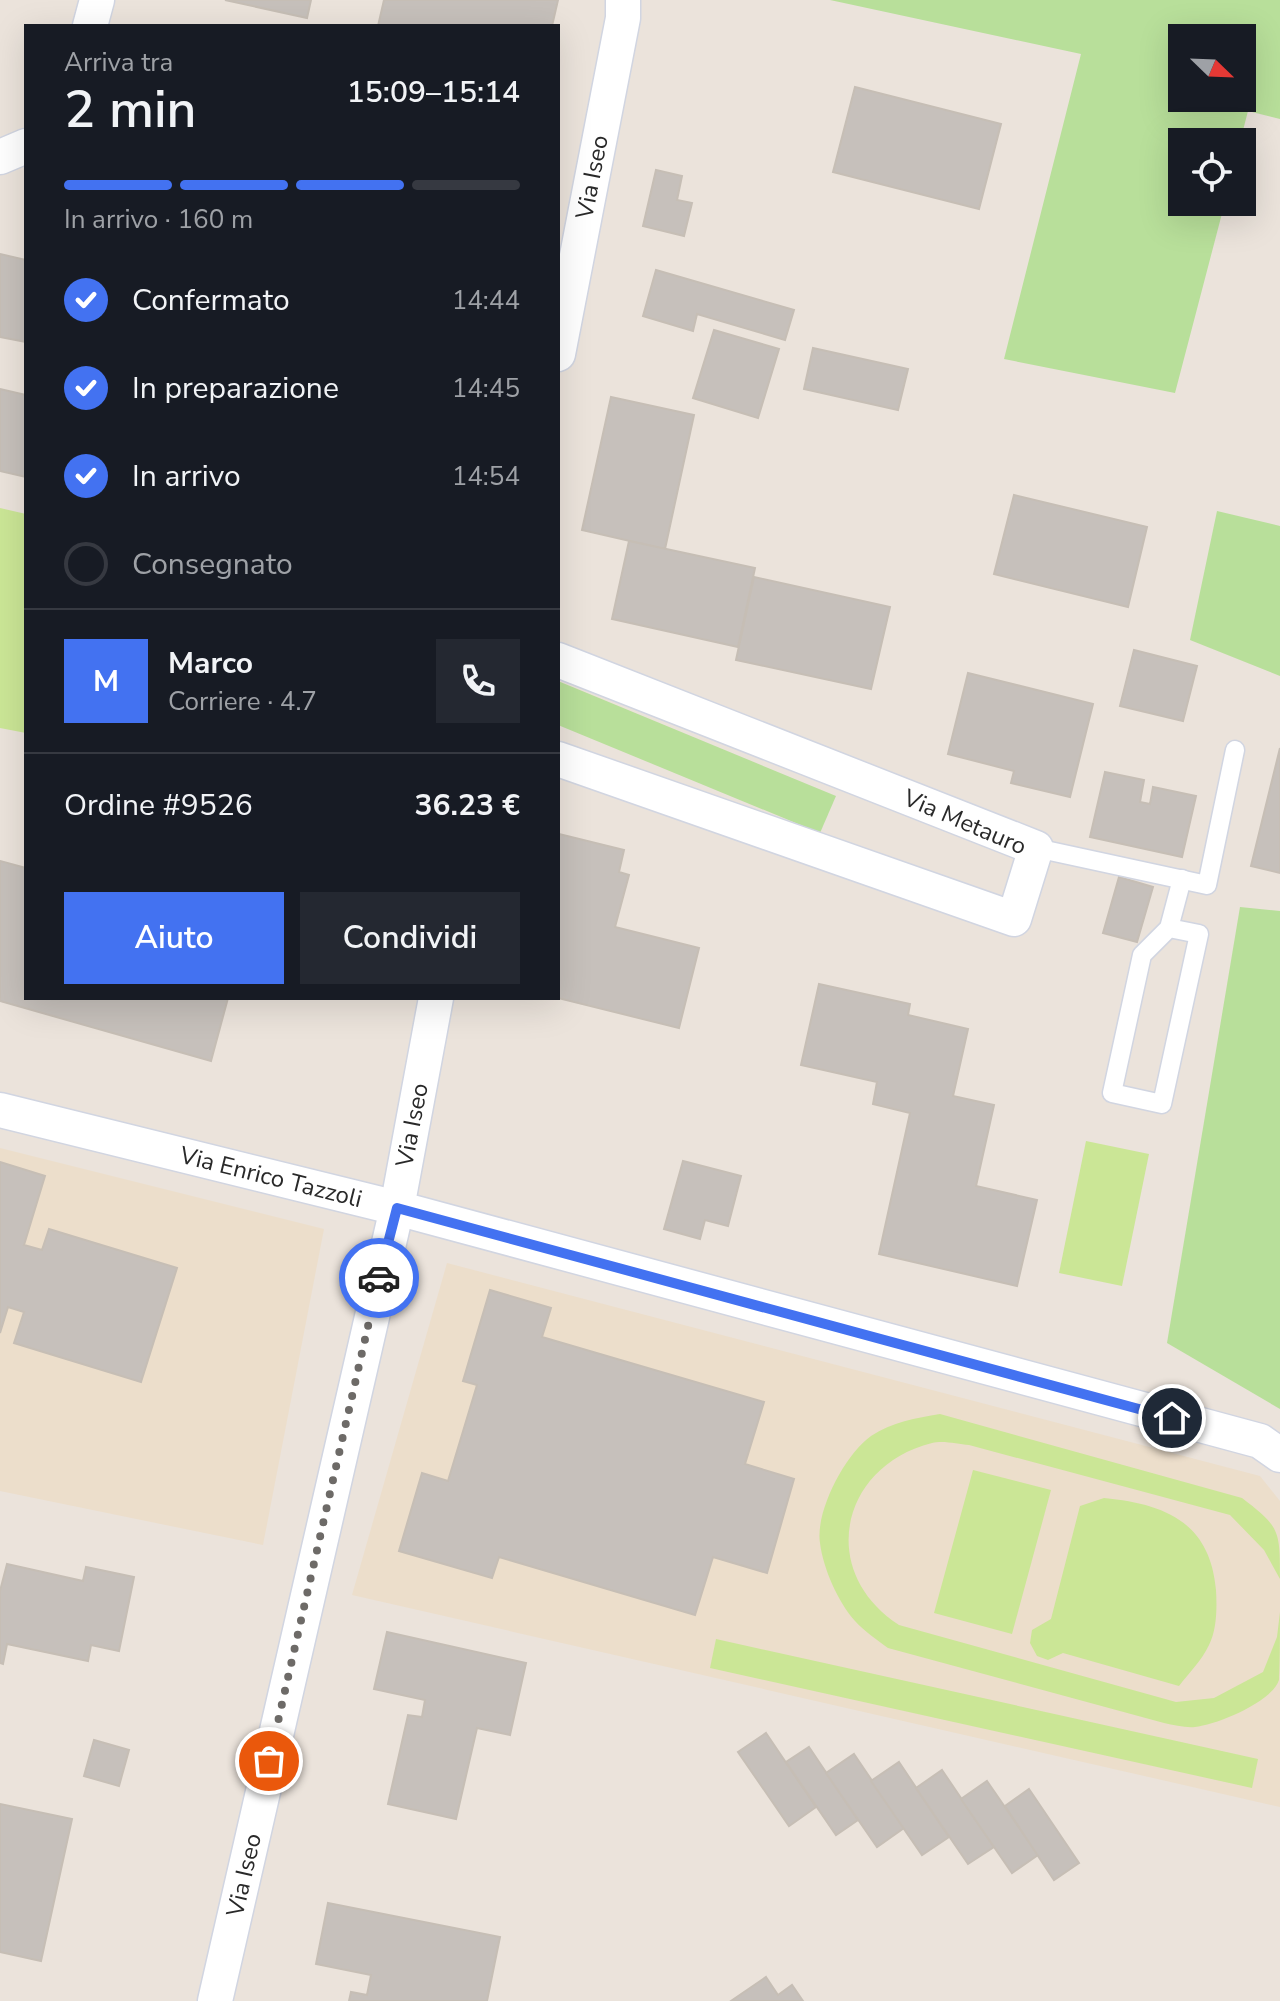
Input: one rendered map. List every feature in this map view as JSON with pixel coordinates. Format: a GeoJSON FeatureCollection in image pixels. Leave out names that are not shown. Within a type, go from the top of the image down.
{"type":"FeatureCollection","features":[{"type":"Feature","properties":{"kind":"street"},"geometry":{"type":"LineString","coordinates":[[91,24],[97,0]]}},
{"type":"Feature","properties":{"kind":"street","name":"Via Iseo"},"geometry":{"type":"LineString","coordinates":[[560,344],[623,18],[623,0]]}},
{"type":"Feature","properties":{"kind":"street"},"geometry":{"type":"LineString","coordinates":[[0,157],[24,147]]}},
{"type":"Feature","properties":{"kind":"street","name":"Via Metauro"},"geometry":{"type":"LineString","coordinates":[[560,661],[1036,848],[1014,919],[560,760]]}},
{"type":"Feature","properties":{"kind":"street","name":"Via Iseo"},"geometry":{"type":"LineString","coordinates":[[215,2001],[397,1208],[436,1000]]}},
{"type":"Feature","properties":{"kind":"street","name":"Via Enrico Tazzoli"},"geometry":{"type":"LineString","coordinates":[[0,1110],[397,1208],[1260,1441],[1280,1455]]}},
{"type":"Feature","properties":{"kind":"lane"},"geometry":{"type":"LineString","coordinates":[[1036,848],[1207,885],[1235,750]]}},
{"type":"Feature","properties":{"kind":"lane"},"geometry":{"type":"LineString","coordinates":[[1169,928],[1199,934],[1162,1104],[1112,1093],[1142,955],[1169,928],[1182,879]]}},
{"type":"Feature","properties":{"kind":"shaded area"},"geometry":{"type":"Polygon","coordinates":[[[0,1148],[324,1229],[263,1545],[0,1491],[0,1148]]]}},
{"type":"Feature","properties":{"kind":"shaded area"},"geometry":{"type":"Polygon","coordinates":[[[447,1263],[1260,1476],[1280,1501],[1280,1807],[352,1595],[447,1263]]]}},
{"type":"Feature","properties":{"kind":"green space"},"geometry":{"type":"Polygon","coordinates":[[[830,0],[1280,0],[1280,119],[1252,112],[1256,112],[1256,24],[1168,24],[1168,112],[1248,112],[1244,128],[1168,128],[1168,216],[1221,216],[1175,393],[1004,359],[1081,54],[830,0]]]}},
{"type":"Feature","properties":{"kind":"green space"},"geometry":{"type":"Polygon","coordinates":[[[0,508],[24,514],[24,733],[0,728],[0,508]]]}},
{"type":"Feature","properties":{"kind":"green space"},"geometry":{"type":"Polygon","coordinates":[[[1217,511],[1280,526],[1280,676],[1190,640],[1217,511]]]}},
{"type":"Feature","properties":{"kind":"green space"},"geometry":{"type":"Polygon","coordinates":[[[560,682],[836,796],[820,833],[560,726],[560,682]]]}},
{"type":"Feature","properties":{"kind":"green space"},"geometry":{"type":"Polygon","coordinates":[[[1240,907],[1280,911],[1280,1409],[1167,1343],[1240,907]]]}},
{"type":"Feature","properties":{"kind":"green space"},"geometry":{"type":"Polygon","coordinates":[[[1086,1141],[1149,1154],[1122,1286],[1059,1273],[1086,1141]]]}},
{"type":"Feature","properties":{"kind":"green space"},"geometry":{"type":"Polygon","coordinates":[[[940,1414],[1242,1498],[1271,1523],[1275,1531],[1280,1579],[1264,1550],[1230,1515],[969,1445],[936,1442],[901,1455],[876,1474],[860,1497],[850,1523],[849,1550],[857,1577],[873,1603],[899,1625],[1176,1702],[1214,1698],[1263,1672],[1277,1637],[1280,1612],[1279,1680],[1274,1688],[1255,1704],[1229,1717],[1205,1725],[1184,1727],[888,1648],[866,1632],[843,1604],[824,1563],[820,1530],[827,1500],[851,1456],[871,1436],[896,1424],[940,1414]]]}},
{"type":"Feature","properties":{"kind":"green space"},"geometry":{"type":"Polygon","coordinates":[[[973,1470],[1051,1490],[1012,1634],[934,1613],[973,1470]]]}},
{"type":"Feature","properties":{"kind":"green space"},"geometry":{"type":"Polygon","coordinates":[[[1104,1498],[1146,1505],[1165,1512],[1181,1521],[1205,1548],[1216,1590],[1215,1625],[1206,1651],[1179,1686],[1063,1653],[1048,1660],[1037,1656],[1030,1643],[1032,1630],[1051,1619],[1080,1506],[1104,1498]]]}},
{"type":"Feature","properties":{"kind":"green space"},"geometry":{"type":"Polygon","coordinates":[[[716,1639],[1258,1759],[1252,1788],[710,1668],[716,1639]]]}},
{"type":"Feature","properties":{"kind":"building"},"geometry":{"type":"Polygon","coordinates":[[[225,0],[311,0],[307,18],[225,0]]]}},
{"type":"Feature","properties":{"kind":"building"},"geometry":{"type":"Polygon","coordinates":[[[384,0],[558,0],[552,24],[378,24],[384,0]]]}},
{"type":"Feature","properties":{"kind":"building"},"geometry":{"type":"Polygon","coordinates":[[[855,87],[1001,124],[979,209],[833,172],[855,87]]]}},
{"type":"Feature","properties":{"kind":"building"},"geometry":{"type":"Polygon","coordinates":[[[656,170],[682,176],[677,200],[692,203],[684,236],[643,226],[656,170]]]}},
{"type":"Feature","properties":{"kind":"building"},"geometry":{"type":"Polygon","coordinates":[[[0,254],[24,260],[24,342],[0,337],[0,254]]]}},
{"type":"Feature","properties":{"kind":"building"},"geometry":{"type":"Polygon","coordinates":[[[656,270],[794,310],[785,340],[697,314],[693,331],[643,316],[656,270]]]}},
{"type":"Feature","properties":{"kind":"building"},"geometry":{"type":"Polygon","coordinates":[[[714,330],[779,349],[758,418],[693,398],[714,330]]]}},
{"type":"Feature","properties":{"kind":"building"},"geometry":{"type":"Polygon","coordinates":[[[813,348],[908,369],[898,410],[804,389],[813,348]]]}},
{"type":"Feature","properties":{"kind":"building"},"geometry":{"type":"Polygon","coordinates":[[[0,389],[24,395],[24,477],[0,471],[0,389]]]}},
{"type":"Feature","properties":{"kind":"building"},"geometry":{"type":"Polygon","coordinates":[[[611,397],[694,415],[665,549],[582,530],[611,397]]]}},
{"type":"Feature","properties":{"kind":"building"},"geometry":{"type":"Polygon","coordinates":[[[1014,495],[1147,527],[1128,607],[994,574],[1014,495]]]}},
{"type":"Feature","properties":{"kind":"building"},"geometry":{"type":"Polygon","coordinates":[[[629,541],[755,568],[738,647],[612,619],[629,541]]]}},
{"type":"Feature","properties":{"kind":"building"},"geometry":{"type":"Polygon","coordinates":[[[754,577],[890,607],[871,689],[736,660],[754,577]]]}},
{"type":"Feature","properties":{"kind":"building"},"geometry":{"type":"Polygon","coordinates":[[[1134,650],[1197,666],[1183,721],[1120,706],[1134,650]]]}},
{"type":"Feature","properties":{"kind":"building"},"geometry":{"type":"Polygon","coordinates":[[[968,673],[1093,704],[1070,797],[1011,783],[1014,771],[948,754],[968,673]]]}},
{"type":"Feature","properties":{"kind":"building"},"geometry":{"type":"Polygon","coordinates":[[[1280,748],[1280,873],[1251,866],[1280,748]]]}},
{"type":"Feature","properties":{"kind":"building"},"geometry":{"type":"Polygon","coordinates":[[[1105,772],[1144,780],[1140,802],[1150,804],[1153,787],[1196,796],[1182,857],[1090,837],[1105,772]]]}},
{"type":"Feature","properties":{"kind":"building"},"geometry":{"type":"Polygon","coordinates":[[[560,834],[624,850],[619,872],[629,875],[615,927],[699,948],[679,1028],[560,998],[560,834]]]}},
{"type":"Feature","properties":{"kind":"building"},"geometry":{"type":"Polygon","coordinates":[[[0,861],[24,867],[24,1000],[227,1000],[211,1061],[0,1001],[0,861]]]}},
{"type":"Feature","properties":{"kind":"building"},"geometry":{"type":"Polygon","coordinates":[[[1119,877],[1153,887],[1137,942],[1103,933],[1119,877]]]}},
{"type":"Feature","properties":{"kind":"building"},"geometry":{"type":"Polygon","coordinates":[[[819,984],[910,1004],[908,1015],[968,1029],[953,1096],[994,1105],[976,1186],[1037,1200],[1017,1286],[879,1254],[910,1113],[873,1104],[877,1082],[801,1065],[819,984]]]}},
{"type":"Feature","properties":{"kind":"building"},"geometry":{"type":"Polygon","coordinates":[[[683,1161],[741,1176],[728,1226],[705,1220],[700,1239],[664,1229],[683,1161]]]}},
{"type":"Feature","properties":{"kind":"building"},"geometry":{"type":"Polygon","coordinates":[[[0,1162],[45,1176],[24,1245],[42,1250],[49,1229],[177,1268],[141,1382],[14,1343],[24,1312],[8,1307],[0,1333],[0,1162]]]}},
{"type":"Feature","properties":{"kind":"building"},"geometry":{"type":"Polygon","coordinates":[[[490,1290],[551,1308],[542,1337],[764,1402],[745,1464],[794,1479],[767,1573],[713,1557],[695,1615],[499,1557],[492,1578],[399,1551],[422,1473],[448,1481],[477,1385],[463,1381],[490,1290]]]}},
{"type":"Feature","properties":{"kind":"building"},"geometry":{"type":"Polygon","coordinates":[[[7,1564],[83,1581],[86,1567],[134,1577],[119,1651],[91,1645],[88,1661],[7,1644],[3,1664],[0,1663],[0,1591],[7,1564]]]}},
{"type":"Feature","properties":{"kind":"building"},"geometry":{"type":"Polygon","coordinates":[[[387,1632],[526,1663],[510,1735],[477,1728],[456,1819],[388,1804],[408,1715],[422,1717],[425,1700],[374,1689],[387,1632]]]}},
{"type":"Feature","properties":{"kind":"building"},"geometry":{"type":"Polygon","coordinates":[[[766,1733],[816,1807],[789,1826],[738,1752],[766,1733]]]}},
{"type":"Feature","properties":{"kind":"building"},"geometry":{"type":"Polygon","coordinates":[[[94,1740],[129,1750],[119,1786],[84,1776],[94,1740]]]}},
{"type":"Feature","properties":{"kind":"building"},"geometry":{"type":"Polygon","coordinates":[[[809,1747],[858,1820],[836,1835],[786,1762],[809,1747]]]}},
{"type":"Feature","properties":{"kind":"building"},"geometry":{"type":"Polygon","coordinates":[[[854,1754],[904,1828],[877,1847],[826,1773],[854,1754]]]}},
{"type":"Feature","properties":{"kind":"building"},"geometry":{"type":"Polygon","coordinates":[[[899,1762],[949,1837],[922,1855],[871,1781],[899,1762]]]}},
{"type":"Feature","properties":{"kind":"building"},"geometry":{"type":"Polygon","coordinates":[[[942,1770],[994,1847],[968,1864],[916,1788],[942,1770]]]}},
{"type":"Feature","properties":{"kind":"building"},"geometry":{"type":"Polygon","coordinates":[[[987,1781],[1038,1855],[1012,1873],[961,1799],[987,1781]]]}},
{"type":"Feature","properties":{"kind":"building"},"geometry":{"type":"Polygon","coordinates":[[[1029,1789],[1079,1863],[1054,1880],[1005,1806],[1029,1789]]]}},
{"type":"Feature","properties":{"kind":"building"},"geometry":{"type":"Polygon","coordinates":[[[0,1804],[72,1819],[41,1961],[0,1952],[0,1804]]]}},
{"type":"Feature","properties":{"kind":"building"},"geometry":{"type":"Polygon","coordinates":[[[328,1903],[500,1937],[487,2001],[349,2001],[351,1992],[367,1995],[371,1975],[316,1964],[328,1903]]]}},
{"type":"Feature","properties":{"kind":"building"},"geometry":{"type":"Polygon","coordinates":[[[766,1977],[778,1995],[792,1985],[803,2001],[731,2001],[766,1977]]]}},
{"type":"Feature","properties":{"kind":"way so far"},"geometry":{"type":"LineString","coordinates":[[269,1761],[379,1278]]}},
{"type":"Feature","properties":{"kind":"route"},"geometry":{"type":"LineString","coordinates":[[379,1278],[397,1208],[1172,1418]]}}]}
